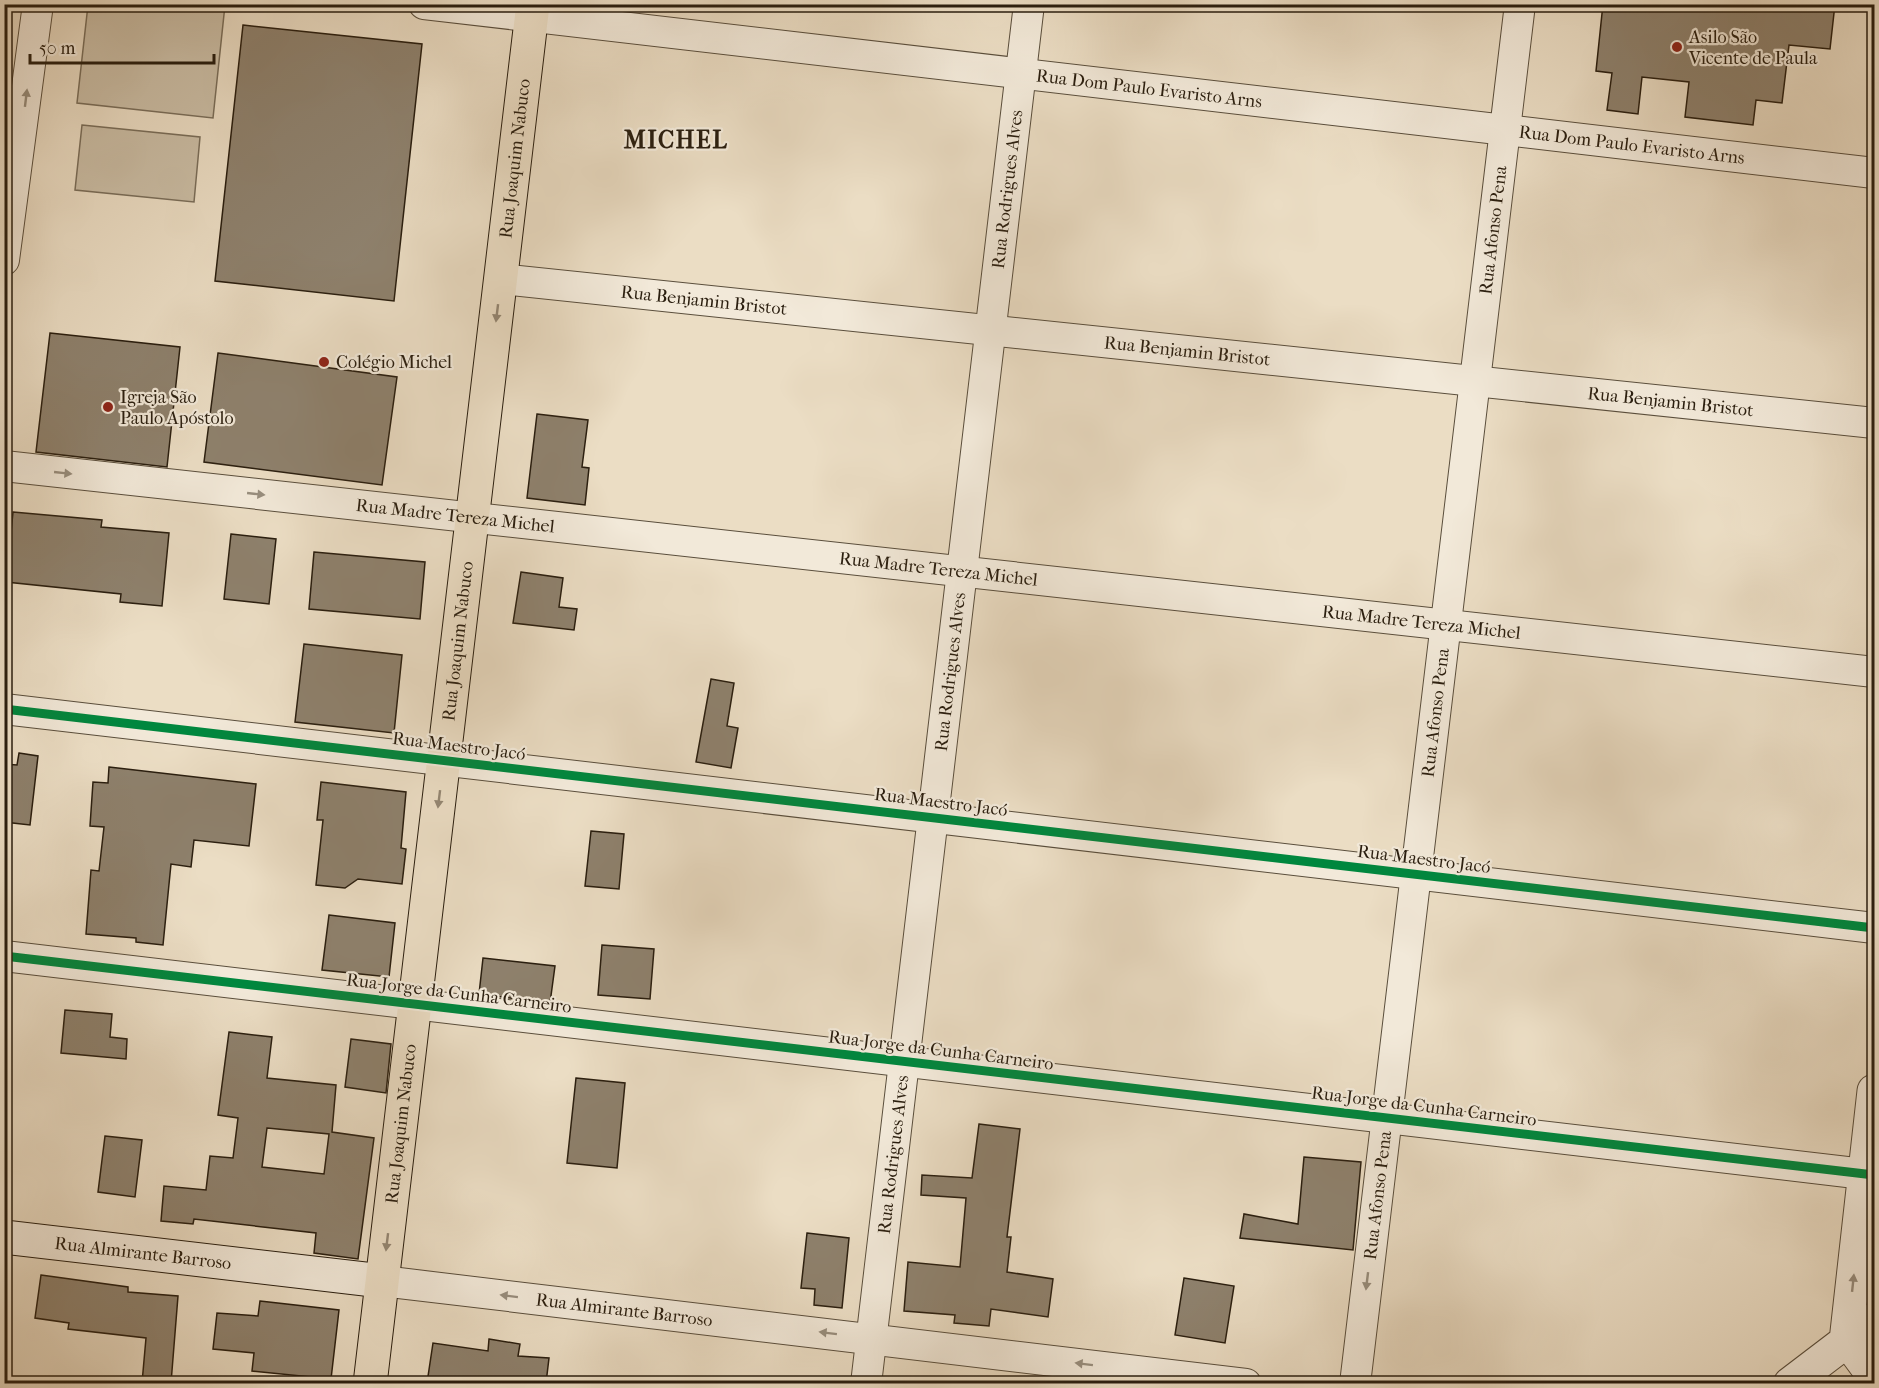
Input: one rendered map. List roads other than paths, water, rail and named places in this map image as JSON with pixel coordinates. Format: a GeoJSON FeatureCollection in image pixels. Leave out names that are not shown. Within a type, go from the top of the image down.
{"type":"FeatureCollection","features":[{"type":"Feature","properties":{"kind":"main road","name":"Rua Joaquim Nabuco"},"geometry":{"type":"LineString","coordinates":[[370,1383],[532,11]]}},
{"type":"Feature","properties":{"kind":"main road"},"geometry":{"type":"LineString","coordinates":[[1846,1341],[1869,1175],[1875,1091]]}},
{"type":"Feature","properties":{"kind":"main road","name":"Rua Almirante Barroso"},"geometry":{"type":"LineString","coordinates":[[4,1237],[382,1281]]}},
{"type":"Feature","properties":{"kind":"main road"},"geometry":{"type":"LineString","coordinates":[[1790,1383],[1875,1320]]}},
{"type":"Feature","properties":{"kind":"street"},"geometry":{"type":"LineString","coordinates":[[4,260],[38,4]]}},
{"type":"Feature","properties":{"kind":"street","name":"Rua Dom Paulo Evaristo Arns"},"geometry":{"type":"LineString","coordinates":[[424,4],[532,11],[1020,74],[1875,173]]}},
{"type":"Feature","properties":{"kind":"street","name":"Rua Rodrigues Alves"},"geometry":{"type":"LineString","coordinates":[[866,1383],[1029,4]]}},
{"type":"Feature","properties":{"kind":"street","name":"Rua Afonso Pena"},"geometry":{"type":"LineString","coordinates":[[1355,1383],[1520,4]]}},
{"type":"Feature","properties":{"kind":"street","name":"Rua Benjamin Bristot"},"geometry":{"type":"LineString","coordinates":[[501,279],[1875,423]]}},
{"type":"Feature","properties":{"kind":"street","name":"Rua Madre Tereza Michel"},"geometry":{"type":"LineString","coordinates":[[4,466],[1875,672]]}},
{"type":"Feature","properties":{"kind":"street","name":"Rua Maestro Jacó"},"geometry":{"type":"LineString","coordinates":[[4,709],[1875,928]]}},
{"type":"Feature","properties":{"kind":"street","name":"Rua Jorge da Cunha Carneiro"},"geometry":{"type":"LineString","coordinates":[[4,956],[1869,1175]]}},
{"type":"Feature","properties":{"kind":"street","name":"Rua Almirante Barroso"},"geometry":{"type":"LineString","coordinates":[[382,1281],[1246,1383]]}},
{"type":"Feature","properties":{"kind":"street"},"geometry":{"type":"LineString","coordinates":[[1846,1341],[1875,1379]]}},
{"type":"Feature","properties":{"kind":"place","name":"Asilo São Vicente de Paula"},"geometry":{"type":"Point","coordinates":[1677,47]}},
{"type":"Feature","properties":{"kind":"place","name":"Colégio Michel"},"geometry":{"type":"Point","coordinates":[324,362]}},
{"type":"Feature","properties":{"kind":"place","name":"Igreja São Paulo Apóstolo"},"geometry":{"type":"Point","coordinates":[108,407]}},
{"type":"Feature","properties":{"kind":"district","name":"MICHEL"},"geometry":{"type":"Point","coordinates":[676,140]}}]}
